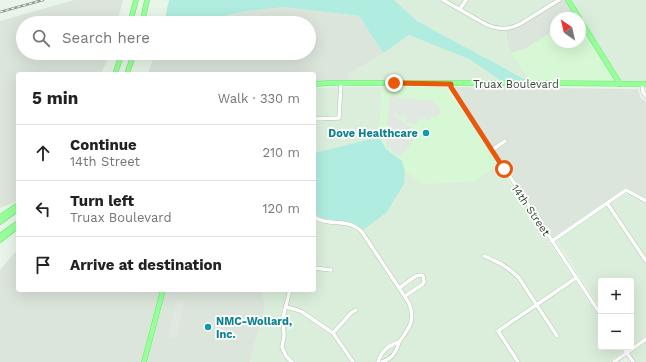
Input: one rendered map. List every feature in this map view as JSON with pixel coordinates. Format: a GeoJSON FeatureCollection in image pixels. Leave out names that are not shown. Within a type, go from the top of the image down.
{"type":"FeatureCollection","features":[{"type":"Feature","properties":{"kind":"main road"},"geometry":{"type":"LineString","coordinates":[[132,16],[136,0]]}},
{"type":"Feature","properties":{"kind":"main road"},"geometry":{"type":"LineString","coordinates":[[144,16],[147,0]]}},
{"type":"Feature","properties":{"kind":"main road"},"geometry":{"type":"LineString","coordinates":[[568,0],[575,12]]}},
{"type":"Feature","properties":{"kind":"main road"},"geometry":{"type":"LineString","coordinates":[[586,30],[620,84]]}},
{"type":"Feature","properties":{"kind":"main road"},"geometry":{"type":"LineString","coordinates":[[116,72],[120,60]]}},
{"type":"Feature","properties":{"kind":"main road"},"geometry":{"type":"LineString","coordinates":[[128,72],[132,60]]}},
{"type":"Feature","properties":{"kind":"main road","name":"Truax Boulevard"},"geometry":{"type":"LineString","coordinates":[[316,84],[644,84]]}},
{"type":"Feature","properties":{"kind":"main road"},"geometry":{"type":"LineString","coordinates":[[0,217],[16,206]]}},
{"type":"Feature","properties":{"kind":"main road"},"geometry":{"type":"LineString","coordinates":[[0,222],[16,210]]}},
{"type":"Feature","properties":{"kind":"main road"},"geometry":{"type":"LineString","coordinates":[[0,236],[16,224]]}},
{"type":"Feature","properties":{"kind":"main road"},"geometry":{"type":"LineString","coordinates":[[0,240],[16,228]]}},
{"type":"Feature","properties":{"kind":"main road"},"geometry":{"type":"LineString","coordinates":[[144,362],[162,292]]}},
{"type":"Feature","properties":{"kind":"street"},"geometry":{"type":"LineString","coordinates":[[443,0],[493,28],[505,29],[515,27],[559,0]]}},
{"type":"Feature","properties":{"kind":"street"},"geometry":{"type":"LineString","coordinates":[[460,9],[466,0]]}},
{"type":"Feature","properties":{"kind":"street"},"geometry":{"type":"LineString","coordinates":[[316,119],[339,118],[341,83]]}},
{"type":"Feature","properties":{"kind":"street","name":"14th Street"},"geometry":{"type":"LineString","coordinates":[[451,84],[451,87],[600,314]]}},
{"type":"Feature","properties":{"kind":"street"},"geometry":{"type":"LineString","coordinates":[[644,84],[643,92],[646,96]]}},
{"type":"Feature","properties":{"kind":"street"},"geometry":{"type":"LineString","coordinates":[[492,150],[505,141]]}},
{"type":"Feature","properties":{"kind":"street"},"geometry":{"type":"LineString","coordinates":[[552,241],[626,190],[646,201]]}},
{"type":"Feature","properties":{"kind":"street"},"geometry":{"type":"LineString","coordinates":[[608,203],[646,261]]}},
{"type":"Feature","properties":{"kind":"street"},"geometry":{"type":"LineString","coordinates":[[316,218],[327,222],[348,224],[362,232],[409,303],[412,317],[410,327],[399,342],[394,354],[382,362]]}},
{"type":"Feature","properties":{"kind":"street"},"geometry":{"type":"LineString","coordinates":[[484,256],[502,264],[519,278],[557,336]]}},
{"type":"Feature","properties":{"kind":"street"},"geometry":{"type":"LineString","coordinates":[[316,268],[331,270]]}},
{"type":"Feature","properties":{"kind":"street"},"geometry":{"type":"LineString","coordinates":[[399,288],[419,275],[423,276],[423,284],[404,296]]}},
{"type":"Feature","properties":{"kind":"street"},"geometry":{"type":"LineString","coordinates":[[518,362],[498,331],[576,278]]}},
{"type":"Feature","properties":{"kind":"street"},"geometry":{"type":"LineString","coordinates":[[290,292],[283,317],[284,336],[282,347],[286,356],[292,362]]}},
{"type":"Feature","properties":{"kind":"street"},"geometry":{"type":"LineString","coordinates":[[286,307],[302,312],[333,333],[353,362]]}},
{"type":"Feature","properties":{"kind":"street"},"geometry":{"type":"LineString","coordinates":[[333,333],[350,314],[356,310]]}},
{"type":"Feature","properties":{"kind":"street"},"geometry":{"type":"LineString","coordinates":[[614,362],[646,339]]}},
{"type":"Feature","properties":{"kind":"street"},"geometry":{"type":"LineString","coordinates":[[378,362],[382,352],[399,342]]}},
{"type":"Feature","properties":{"kind":"street"},"geometry":{"type":"LineString","coordinates":[[624,350],[633,362]]}},
{"type":"Feature","properties":{"kind":"shaded area"},"geometry":{"type":"Polygon","coordinates":[[[74,0],[123,0],[119,16],[18,16],[74,0]]]}},
{"type":"Feature","properties":{"kind":"shaded area"},"geometry":{"type":"Polygon","coordinates":[[[169,0],[394,0],[417,21],[526,80],[500,80],[469,59],[409,35],[383,53],[359,16],[284,7],[246,11],[225,16],[166,16],[169,0]]]}},
{"type":"Feature","properties":{"kind":"shaded area"},"geometry":{"type":"Polygon","coordinates":[[[394,0],[554,0],[517,23],[504,27],[510,53],[531,80],[526,80],[417,21],[394,0]]]}},
{"type":"Feature","properties":{"kind":"shaded area"},"geometry":{"type":"Polygon","coordinates":[[[559,0],[568,0],[575,12],[550,12],[550,33],[525,49],[510,53],[505,29],[510,28],[559,0]]]}},
{"type":"Feature","properties":{"kind":"shaded area"},"geometry":{"type":"Polygon","coordinates":[[[571,0],[646,0],[646,81],[621,80],[586,24],[586,12],[578,12],[571,0]]]}},
{"type":"Feature","properties":{"kind":"shaded area"},"geometry":{"type":"Polygon","coordinates":[[[284,7],[359,16],[383,53],[348,74],[348,80],[316,81],[316,72],[149,72],[153,60],[316,60],[316,16],[225,16],[246,11],[284,7]]]}},
{"type":"Feature","properties":{"kind":"shaded area"},"geometry":{"type":"Polygon","coordinates":[[[16,16],[16,60],[107,60],[102,72],[16,72],[16,202],[0,208],[0,21],[16,16]]]}},
{"type":"Feature","properties":{"kind":"shaded area"},"geometry":{"type":"Polygon","coordinates":[[[549,33],[550,48],[586,48],[586,40],[589,38],[616,82],[531,80],[510,53],[525,49],[549,33]]]}},
{"type":"Feature","properties":{"kind":"shaded area"},"geometry":{"type":"Polygon","coordinates":[[[409,35],[469,59],[500,80],[348,80],[348,74],[409,35]]]}},
{"type":"Feature","properties":{"kind":"shaded area"},"geometry":{"type":"Polygon","coordinates":[[[382,87],[379,137],[316,153],[316,88],[382,87]]]}},
{"type":"Feature","properties":{"kind":"shaded area"},"geometry":{"type":"Polygon","coordinates":[[[382,87],[447,88],[498,165],[474,181],[422,184],[405,170],[402,161],[386,149],[379,137],[382,87]]]}},
{"type":"Feature","properties":{"kind":"shaded area"},"geometry":{"type":"Polygon","coordinates":[[[454,87],[638,89],[641,98],[646,102],[646,198],[626,187],[553,237],[454,87]]]}},
{"type":"Feature","properties":{"kind":"shaded area"},"geometry":{"type":"Polygon","coordinates":[[[390,96],[397,96],[397,101],[398,98],[434,101],[440,110],[437,117],[431,117],[430,120],[422,119],[422,116],[418,123],[414,124],[407,123],[404,114],[402,117],[397,116],[398,114],[395,113],[395,116],[410,127],[413,136],[412,143],[400,157],[395,154],[390,147],[387,148],[385,140],[385,134],[387,134],[389,125],[387,124],[390,96]]]}},
{"type":"Feature","properties":{"kind":"shaded area"},"geometry":{"type":"Polygon","coordinates":[[[379,137],[386,149],[402,161],[405,170],[404,184],[386,213],[363,230],[351,222],[320,217],[316,214],[316,153],[379,137]]]}},
{"type":"Feature","properties":{"kind":"shaded area"},"geometry":{"type":"Polygon","coordinates":[[[498,165],[598,315],[598,350],[621,350],[622,352],[609,362],[250,362],[265,305],[262,292],[316,292],[316,221],[324,224],[349,226],[359,233],[386,213],[405,177],[405,170],[422,184],[474,181],[498,165]]]}},
{"type":"Feature","properties":{"kind":"shaded area"},"geometry":{"type":"Polygon","coordinates":[[[625,194],[630,195],[646,204],[646,336],[634,345],[634,278],[598,278],[598,304],[557,241],[625,194]]]}},
{"type":"Feature","properties":{"kind":"shaded area"},"geometry":{"type":"Polygon","coordinates":[[[16,251],[16,292],[159,292],[141,362],[0,362],[0,270],[16,251]]]}},
{"type":"Feature","properties":{"kind":"shaded area"},"geometry":{"type":"Polygon","coordinates":[[[165,292],[262,292],[265,305],[250,362],[147,362],[165,292]]]}},
{"type":"Feature","properties":{"kind":"shaded area"},"geometry":{"type":"Polygon","coordinates":[[[177,299],[184,301],[176,338],[168,336],[177,299]]]}},
{"type":"Feature","properties":{"kind":"shaded area"},"geometry":{"type":"Polygon","coordinates":[[[646,342],[646,362],[635,362],[631,356],[631,353],[646,342]]]}},
{"type":"Feature","properties":{"kind":"railway"},"geometry":{"type":"LineString","coordinates":[[0,12],[43,0]]}},
{"type":"Feature","properties":{"kind":"place","name":"Dove Healthcare"},"geometry":{"type":"Point","coordinates":[426,133]}},
{"type":"Feature","properties":{"kind":"place","name":"NMC-Wollard, Inc."},"geometry":{"type":"Point","coordinates":[208,327]}},
{"type":"Feature","properties":{"kind":"route"},"geometry":{"type":"LineString","coordinates":[[394,83],[451,84],[451,87],[504,169]]}}]}
